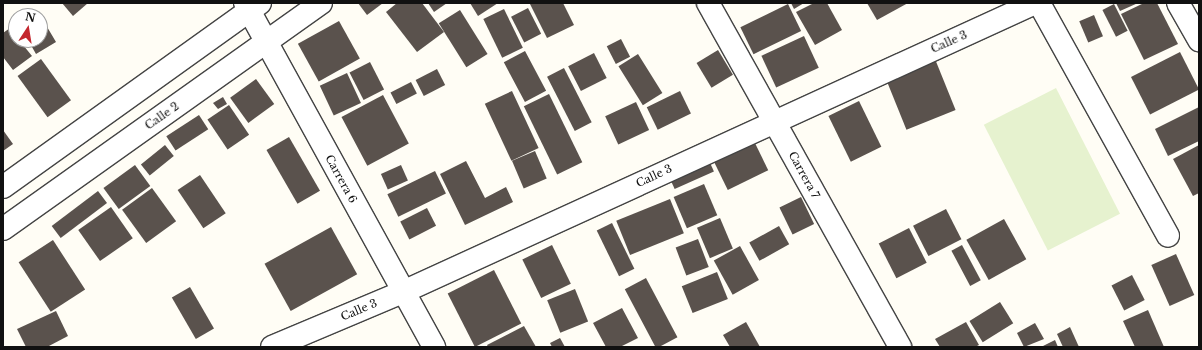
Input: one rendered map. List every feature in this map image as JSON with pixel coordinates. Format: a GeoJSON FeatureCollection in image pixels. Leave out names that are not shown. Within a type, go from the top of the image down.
{"type":"FeatureCollection","features":[{"type":"Feature","properties":{"kind":"street","name":"Calle 2"},"geometry":{"type":"LineString","coordinates":[[3,229],[321,3]]}},
{"type":"Feature","properties":{"kind":"street","name":"Carrera 7"},"geometry":{"type":"LineString","coordinates":[[708,3],[900,347]]}},
{"type":"Feature","properties":{"kind":"street","name":"Calle 3"},"geometry":{"type":"LineString","coordinates":[[272,347],[403,292],[773,121],[1035,3]]}},
{"type":"Feature","properties":{"kind":"street"},"geometry":{"type":"LineString","coordinates":[[1039,3],[1168,236]]}},
{"type":"Feature","properties":{"kind":"street"},"geometry":{"type":"LineString","coordinates":[[1178,3],[1199,40]]}},
{"type":"Feature","properties":{"kind":"street","name":"Carrera 6"},"geometry":{"type":"LineString","coordinates":[[252,6],[266,43],[434,347]]}},
{"type":"Feature","properties":{"kind":"street"},"geometry":{"type":"LineString","coordinates":[[3,187],[252,6]]}},
{"type":"Feature","properties":{"kind":"green space"},"geometry":{"type":"Polygon","coordinates":[[[1056,88],[1120,214],[1048,250],[984,125],[1056,88]]]}},
{"type":"Feature","properties":{"kind":"building"},"geometry":{"type":"Polygon","coordinates":[[[62,3],[88,3],[73,16],[62,3]]]}},
{"type":"Feature","properties":{"kind":"building"},"geometry":{"type":"Polygon","coordinates":[[[358,3],[383,3],[367,15],[358,3]]]}},
{"type":"Feature","properties":{"kind":"building"},"geometry":{"type":"Polygon","coordinates":[[[397,3],[422,3],[444,32],[417,52],[386,12],[397,3]]]}},
{"type":"Feature","properties":{"kind":"building"},"geometry":{"type":"Polygon","coordinates":[[[428,3],[447,3],[434,12],[428,3]]]}},
{"type":"Feature","properties":{"kind":"building"},"geometry":{"type":"Polygon","coordinates":[[[470,3],[498,3],[478,16],[470,3]]]}},
{"type":"Feature","properties":{"kind":"building"},"geometry":{"type":"Polygon","coordinates":[[[563,3],[574,25],[547,38],[530,4],[563,3]]]}},
{"type":"Feature","properties":{"kind":"building"},"geometry":{"type":"Polygon","coordinates":[[[791,3],[804,3],[794,9],[791,3]]]}},
{"type":"Feature","properties":{"kind":"building"},"geometry":{"type":"Polygon","coordinates":[[[814,3],[827,3],[842,30],[815,45],[796,12],[814,3]]]}},
{"type":"Feature","properties":{"kind":"building"},"geometry":{"type":"Polygon","coordinates":[[[867,3],[908,3],[877,20],[867,3]]]}},
{"type":"Feature","properties":{"kind":"building"},"geometry":{"type":"Polygon","coordinates":[[[1116,3],[1138,3],[1120,11],[1116,3]]]}},
{"type":"Feature","properties":{"kind":"building"},"geometry":{"type":"Polygon","coordinates":[[[1144,3],[1157,3],[1178,44],[1144,60],[1121,14],[1144,3]]]}},
{"type":"Feature","properties":{"kind":"building"},"geometry":{"type":"Polygon","coordinates":[[[788,4],[801,31],[754,54],[740,27],[788,4]]]}},
{"type":"Feature","properties":{"kind":"building"},"geometry":{"type":"Polygon","coordinates":[[[1114,4],[1128,31],[1116,37],[1102,10],[1114,4]]]}},
{"type":"Feature","properties":{"kind":"building"},"geometry":{"type":"Polygon","coordinates":[[[528,8],[541,34],[524,42],[511,17],[528,8]]]}},
{"type":"Feature","properties":{"kind":"building"},"geometry":{"type":"Polygon","coordinates":[[[504,9],[523,48],[502,58],[483,19],[504,9]]]}},
{"type":"Feature","properties":{"kind":"building"},"geometry":{"type":"Polygon","coordinates":[[[460,10],[488,54],[466,67],[439,23],[460,10]]]}},
{"type":"Feature","properties":{"kind":"building"},"geometry":{"type":"Polygon","coordinates":[[[1094,15],[1103,36],[1088,42],[1079,21],[1094,15]]]}},
{"type":"Feature","properties":{"kind":"building"},"geometry":{"type":"Polygon","coordinates":[[[339,21],[360,59],[319,81],[298,44],[339,21]]]}},
{"type":"Feature","properties":{"kind":"building"},"geometry":{"type":"Polygon","coordinates":[[[48,28],[56,42],[48,47],[48,28]]]}},
{"type":"Feature","properties":{"kind":"building"},"geometry":{"type":"Polygon","coordinates":[[[8,29],[8,48],[26,48],[32,56],[13,70],[3,57],[3,33],[8,29]]]}},
{"type":"Feature","properties":{"kind":"building"},"geometry":{"type":"Polygon","coordinates":[[[804,36],[819,68],[776,88],[761,56],[804,36]]]}},
{"type":"Feature","properties":{"kind":"building"},"geometry":{"type":"Polygon","coordinates":[[[621,39],[630,57],[616,64],[607,46],[621,39]]]}},
{"type":"Feature","properties":{"kind":"building"},"geometry":{"type":"Polygon","coordinates":[[[33,48],[46,48],[36,54],[33,48]]]}},
{"type":"Feature","properties":{"kind":"building"},"geometry":{"type":"Polygon","coordinates":[[[718,50],[733,75],[712,88],[697,63],[718,50]]]}},
{"type":"Feature","properties":{"kind":"building"},"geometry":{"type":"Polygon","coordinates":[[[525,51],[546,91],[525,102],[504,62],[525,51]]]}},
{"type":"Feature","properties":{"kind":"building"},"geometry":{"type":"Polygon","coordinates":[[[1180,52],[1199,89],[1150,114],[1131,77],[1180,52]]]}},
{"type":"Feature","properties":{"kind":"building"},"geometry":{"type":"Polygon","coordinates":[[[594,53],[607,78],[581,91],[568,66],[594,53]]]}},
{"type":"Feature","properties":{"kind":"building"},"geometry":{"type":"Polygon","coordinates":[[[638,54],[662,93],[643,105],[618,66],[638,54]]]}},
{"type":"Feature","properties":{"kind":"building"},"geometry":{"type":"Polygon","coordinates":[[[41,59],[71,100],[48,117],[18,76],[41,59]]]}},
{"type":"Feature","properties":{"kind":"building"},"geometry":{"type":"Polygon","coordinates":[[[935,59],[956,110],[906,130],[886,79],[935,59]]]}},
{"type":"Feature","properties":{"kind":"building"},"geometry":{"type":"Polygon","coordinates":[[[370,62],[384,90],[364,100],[350,72],[370,62]]]}},
{"type":"Feature","properties":{"kind":"building"},"geometry":{"type":"Polygon","coordinates":[[[564,68],[592,122],[575,131],[547,77],[564,68]]]}},
{"type":"Feature","properties":{"kind":"building"},"geometry":{"type":"Polygon","coordinates":[[[437,69],[445,85],[424,96],[416,80],[437,69]]]}},
{"type":"Feature","properties":{"kind":"building"},"geometry":{"type":"Polygon","coordinates":[[[347,73],[361,103],[334,116],[320,86],[347,73]]]}},
{"type":"Feature","properties":{"kind":"building"},"geometry":{"type":"Polygon","coordinates":[[[256,79],[274,104],[248,123],[230,98],[256,79]]]}},
{"type":"Feature","properties":{"kind":"building"},"geometry":{"type":"Polygon","coordinates":[[[411,82],[417,94],[396,104],[391,92],[411,82]]]}},
{"type":"Feature","properties":{"kind":"building"},"geometry":{"type":"Polygon","coordinates":[[[512,91],[539,148],[511,161],[485,104],[512,91]]]}},
{"type":"Feature","properties":{"kind":"building"},"geometry":{"type":"Polygon","coordinates":[[[680,91],[691,113],[658,130],[647,107],[680,91]]]}},
{"type":"Feature","properties":{"kind":"building"},"geometry":{"type":"Polygon","coordinates":[[[549,94],[582,162],[557,175],[524,106],[549,94]]]}},
{"type":"Feature","properties":{"kind":"building"},"geometry":{"type":"Polygon","coordinates":[[[383,95],[409,144],[367,166],[342,117],[383,95]]]}},
{"type":"Feature","properties":{"kind":"building"},"geometry":{"type":"Polygon","coordinates":[[[223,97],[227,104],[218,109],[213,103],[223,97]]]}},
{"type":"Feature","properties":{"kind":"building"},"geometry":{"type":"Polygon","coordinates":[[[859,101],[881,147],[851,162],[828,116],[859,101]]]}},
{"type":"Feature","properties":{"kind":"building"},"geometry":{"type":"Polygon","coordinates":[[[636,102],[649,130],[618,144],[605,116],[636,102]]]}},
{"type":"Feature","properties":{"kind":"building"},"geometry":{"type":"Polygon","coordinates":[[[229,105],[249,135],[228,149],[207,120],[229,105]]]}},
{"type":"Feature","properties":{"kind":"building"},"geometry":{"type":"Polygon","coordinates":[[[1199,107],[1199,141],[1168,156],[1155,129],[1199,107]]]}},
{"type":"Feature","properties":{"kind":"building"},"geometry":{"type":"Polygon","coordinates":[[[199,115],[208,129],[176,150],[166,136],[199,115]]]}},
{"type":"Feature","properties":{"kind":"building"},"geometry":{"type":"Polygon","coordinates":[[[3,130],[13,144],[3,151],[3,130]]]}},
{"type":"Feature","properties":{"kind":"building"},"geometry":{"type":"Polygon","coordinates":[[[289,137],[320,191],[297,204],[266,150],[289,137]]]}},
{"type":"Feature","properties":{"kind":"building"},"geometry":{"type":"Polygon","coordinates":[[[752,137],[768,170],[728,190],[712,157],[752,137]]]}},
{"type":"Feature","properties":{"kind":"building"},"geometry":{"type":"Polygon","coordinates":[[[165,145],[174,156],[150,175],[141,165],[165,145]]]}},
{"type":"Feature","properties":{"kind":"building"},"geometry":{"type":"Polygon","coordinates":[[[1199,145],[1199,193],[1193,196],[1173,159],[1199,145]]]}},
{"type":"Feature","properties":{"kind":"building"},"geometry":{"type":"Polygon","coordinates":[[[535,151],[547,179],[524,188],[512,161],[535,151]]]}},
{"type":"Feature","properties":{"kind":"building"},"geometry":{"type":"Polygon","coordinates":[[[707,156],[714,172],[675,189],[668,173],[707,156]]]}},
{"type":"Feature","properties":{"kind":"building"},"geometry":{"type":"Polygon","coordinates":[[[466,161],[485,198],[506,187],[513,202],[465,225],[440,174],[466,161]]]}},
{"type":"Feature","properties":{"kind":"building"},"geometry":{"type":"Polygon","coordinates":[[[135,165],[150,186],[119,209],[103,188],[135,165]]]}},
{"type":"Feature","properties":{"kind":"building"},"geometry":{"type":"Polygon","coordinates":[[[401,165],[408,181],[388,189],[381,174],[401,165]]]}},
{"type":"Feature","properties":{"kind":"building"},"geometry":{"type":"Polygon","coordinates":[[[435,171],[446,193],[398,217],[387,194],[435,171]]]}},
{"type":"Feature","properties":{"kind":"building"},"geometry":{"type":"Polygon","coordinates":[[[200,175],[226,213],[203,228],[178,190],[200,175]]]}},
{"type":"Feature","properties":{"kind":"building"},"geometry":{"type":"Polygon","coordinates":[[[704,184],[717,215],[687,228],[674,197],[704,184]]]}},
{"type":"Feature","properties":{"kind":"building"},"geometry":{"type":"Polygon","coordinates":[[[152,188],[176,221],[146,243],[122,210],[152,188]]]}},
{"type":"Feature","properties":{"kind":"building"},"geometry":{"type":"Polygon","coordinates":[[[98,191],[107,203],[61,238],[52,226],[98,191]]]}},
{"type":"Feature","properties":{"kind":"building"},"geometry":{"type":"Polygon","coordinates":[[[801,197],[814,224],[793,234],[779,208],[801,197]]]}},
{"type":"Feature","properties":{"kind":"building"},"geometry":{"type":"Polygon","coordinates":[[[670,199],[684,233],[630,255],[616,221],[670,199]]]}},
{"type":"Feature","properties":{"kind":"building"},"geometry":{"type":"Polygon","coordinates":[[[111,207],[133,238],[100,261],[78,230],[111,207]]]}},
{"type":"Feature","properties":{"kind":"building"},"geometry":{"type":"Polygon","coordinates":[[[427,208],[436,226],[409,239],[400,222],[427,208]]]}},
{"type":"Feature","properties":{"kind":"building"},"geometry":{"type":"Polygon","coordinates":[[[946,209],[961,239],[928,256],[913,226],[946,209]]]}},
{"type":"Feature","properties":{"kind":"building"},"geometry":{"type":"Polygon","coordinates":[[[720,218],[733,248],[710,258],[697,228],[720,218]]]}},
{"type":"Feature","properties":{"kind":"building"},"geometry":{"type":"Polygon","coordinates":[[[1004,219],[1026,259],[989,280],[966,240],[1004,219]]]}},
{"type":"Feature","properties":{"kind":"building"},"geometry":{"type":"Polygon","coordinates":[[[612,223],[634,269],[619,276],[597,230],[612,223]]]}},
{"type":"Feature","properties":{"kind":"building"},"geometry":{"type":"Polygon","coordinates":[[[779,226],[789,244],[759,261],[749,242],[779,226]]]}},
{"type":"Feature","properties":{"kind":"building"},"geometry":{"type":"Polygon","coordinates":[[[331,227],[357,274],[291,311],[265,264],[331,227]]]}},
{"type":"Feature","properties":{"kind":"building"},"geometry":{"type":"Polygon","coordinates":[[[909,228],[927,263],[896,278],[879,243],[909,228]]]}},
{"type":"Feature","properties":{"kind":"building"},"geometry":{"type":"Polygon","coordinates":[[[698,239],[709,267],[686,276],[676,248],[698,239]]]}},
{"type":"Feature","properties":{"kind":"building"},"geometry":{"type":"Polygon","coordinates":[[[53,240],[85,289],[51,312],[19,262],[53,240]]]}},
{"type":"Feature","properties":{"kind":"building"},"geometry":{"type":"Polygon","coordinates":[[[552,245],[571,284],[541,298],[522,259],[552,245]]]}},
{"type":"Feature","properties":{"kind":"building"},"geometry":{"type":"Polygon","coordinates":[[[962,245],[981,280],[970,286],[951,251],[962,245]]]}},
{"type":"Feature","properties":{"kind":"building"},"geometry":{"type":"Polygon","coordinates":[[[740,246],[759,280],[733,295],[714,261],[740,246]]]}},
{"type":"Feature","properties":{"kind":"building"},"geometry":{"type":"Polygon","coordinates":[[[1176,254],[1194,295],[1170,306],[1151,265],[1176,254]]]}},
{"type":"Feature","properties":{"kind":"building"},"geometry":{"type":"Polygon","coordinates":[[[494,270],[521,323],[475,347],[448,294],[494,270]]]}},
{"type":"Feature","properties":{"kind":"building"},"geometry":{"type":"Polygon","coordinates":[[[717,272],[728,299],[693,313],[682,286],[717,272]]]}},
{"type":"Feature","properties":{"kind":"building"},"geometry":{"type":"Polygon","coordinates":[[[1132,275],[1145,300],[1124,310],[1112,285],[1132,275]]]}},
{"type":"Feature","properties":{"kind":"building"},"geometry":{"type":"Polygon","coordinates":[[[646,278],[677,337],[659,347],[656,347],[625,289],[646,278]]]}},
{"type":"Feature","properties":{"kind":"building"},"geometry":{"type":"Polygon","coordinates":[[[190,287],[214,329],[196,339],[172,298],[190,287]]]}},
{"type":"Feature","properties":{"kind":"building"},"geometry":{"type":"Polygon","coordinates":[[[575,289],[588,321],[560,333],[547,300],[575,289]]]}},
{"type":"Feature","properties":{"kind":"building"},"geometry":{"type":"Polygon","coordinates":[[[1000,302],[1013,323],[983,342],[969,321],[1000,302]]]}},
{"type":"Feature","properties":{"kind":"building"},"geometry":{"type":"Polygon","coordinates":[[[622,308],[638,338],[620,347],[606,347],[593,323],[622,308]]]}},
{"type":"Feature","properties":{"kind":"building"},"geometry":{"type":"Polygon","coordinates":[[[1148,310],[1164,347],[1135,347],[1123,321],[1148,310]]]}},
{"type":"Feature","properties":{"kind":"building"},"geometry":{"type":"Polygon","coordinates":[[[56,311],[68,336],[47,347],[26,347],[17,329],[56,311]]]}},
{"type":"Feature","properties":{"kind":"building"},"geometry":{"type":"Polygon","coordinates":[[[746,322],[760,347],[730,347],[723,335],[746,322]]]}},
{"type":"Feature","properties":{"kind":"building"},"geometry":{"type":"Polygon","coordinates":[[[966,322],[979,345],[975,347],[940,347],[935,339],[966,322]]]}},
{"type":"Feature","properties":{"kind":"building"},"geometry":{"type":"Polygon","coordinates":[[[1035,323],[1044,339],[1024,347],[1017,333],[1035,323]]]}},
{"type":"Feature","properties":{"kind":"building"},"geometry":{"type":"Polygon","coordinates":[[[524,326],[536,347],[488,347],[487,345],[524,326]]]}},
{"type":"Feature","properties":{"kind":"building"},"geometry":{"type":"Polygon","coordinates":[[[1070,327],[1079,347],[1063,347],[1057,334],[1070,327]]]}},
{"type":"Feature","properties":{"kind":"building"},"geometry":{"type":"Polygon","coordinates":[[[560,338],[565,347],[552,347],[550,343],[560,338]]]}},
{"type":"Feature","properties":{"kind":"building"},"geometry":{"type":"Polygon","coordinates":[[[1055,340],[1058,347],[1041,347],[1055,340]]]}}]}
